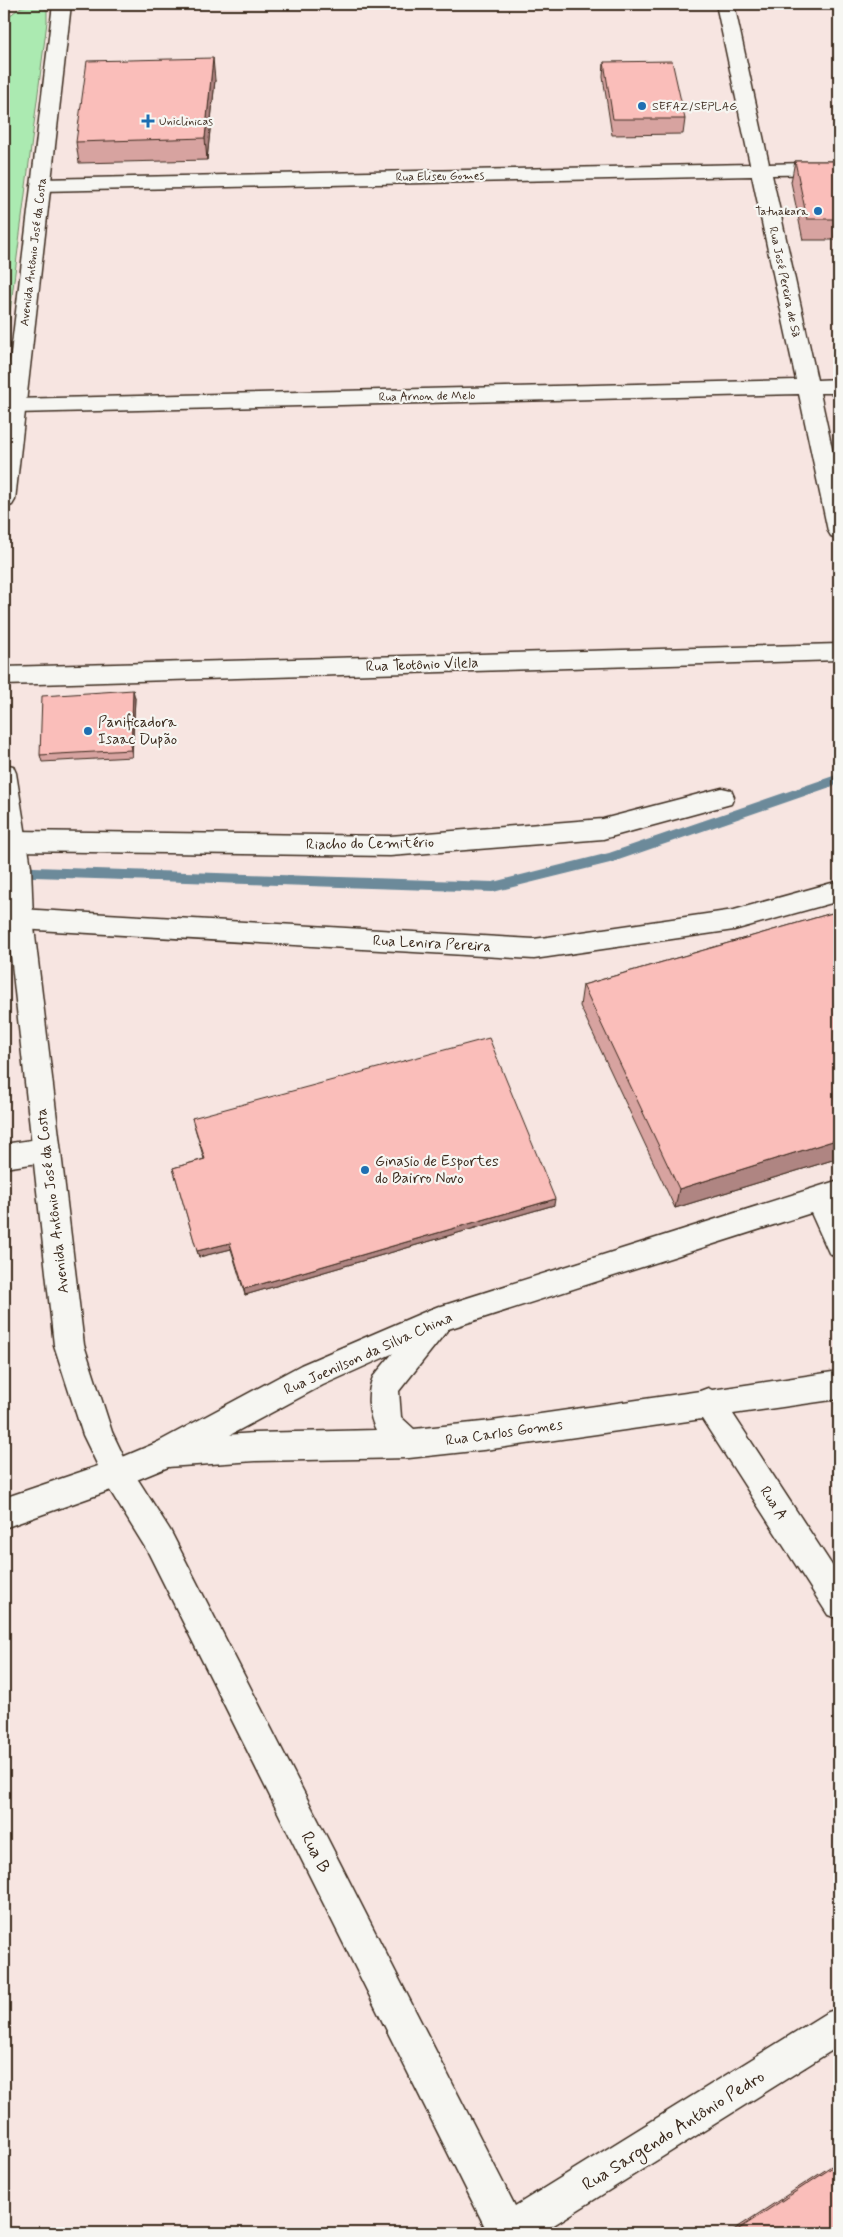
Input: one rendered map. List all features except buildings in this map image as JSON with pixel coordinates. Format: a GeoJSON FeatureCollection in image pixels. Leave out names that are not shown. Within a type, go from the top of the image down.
{"type":"FeatureCollection","features":[{"type":"Feature","properties":{"kind":"street","name":"Avenida Antônio José da Costa"},"geometry":{"type":"LineString","coordinates":[[4,500],[62,4]]}},
{"type":"Feature","properties":{"kind":"street","name":"Rua José Pereira de Sà"},"geometry":{"type":"LineString","coordinates":[[725,4],[839,531]]}},
{"type":"Feature","properties":{"kind":"street","name":"Rua Eliseu Gomes"},"geometry":{"type":"LineString","coordinates":[[41,185],[839,168]]}},
{"type":"Feature","properties":{"kind":"street","name":"Rua Arnon de Melo"},"geometry":{"type":"LineString","coordinates":[[15,406],[839,386]]}},
{"type":"Feature","properties":{"kind":"street","name":"Rua Teotônio Vilela"},"geometry":{"type":"LineString","coordinates":[[4,676],[839,652]]}},
{"type":"Feature","properties":{"kind":"street","name":"Avenida Antônio José da Costa"},"geometry":{"type":"LineString","coordinates":[[4,773],[9,841],[18,867],[14,913],[69,1345],[98,1435],[117,1474]]}},
{"type":"Feature","properties":{"kind":"street","name":"Riacho do Cemitério"},"geometry":{"type":"LineString","coordinates":[[9,841],[390,846],[603,829],[722,797]]}},
{"type":"Feature","properties":{"kind":"street","name":"Rua Lenira Pereira"},"geometry":{"type":"LineString","coordinates":[[14,913],[534,949],[734,920],[839,891]]}},
{"type":"Feature","properties":{"kind":"street"},"geometry":{"type":"LineString","coordinates":[[4,1156],[45,1150]]}},
{"type":"Feature","properties":{"kind":"street"},"geometry":{"type":"LineString","coordinates":[[829,1195],[839,1244]]}},
{"type":"Feature","properties":{"kind":"street","name":"Rua Joenilson da Silva China"},"geometry":{"type":"LineString","coordinates":[[4,1513],[117,1474],[168,1453],[312,1375],[439,1319],[829,1195]]}},
{"type":"Feature","properties":{"kind":"street"},"geometry":{"type":"LineString","coordinates":[[409,1444],[397,1435],[385,1420],[384,1387],[439,1319]]}},
{"type":"Feature","properties":{"kind":"street","name":"Rua Carlos Gomes"},"geometry":{"type":"LineString","coordinates":[[168,1453],[255,1447],[409,1444],[492,1435],[708,1402],[839,1385]]}},
{"type":"Feature","properties":{"kind":"street","name":"Rua A"},"geometry":{"type":"LineString","coordinates":[[708,1402],[839,1604]]}},
{"type":"Feature","properties":{"kind":"street","name":"Rua B"},"geometry":{"type":"LineString","coordinates":[[117,1474],[159,1542],[508,2233]]}},
{"type":"Feature","properties":{"kind":"street","name":"Rua Sargendo Antônio Pedro"},"geometry":{"type":"LineString","coordinates":[[508,2233],[839,2026]]}},
{"type":"Feature","properties":{"kind":"green space"},"geometry":{"type":"Polygon","coordinates":[[[29,5],[40,6],[47,10],[47,22],[4,359],[4,51],[9,16],[21,7],[29,5]]]}},
{"type":"Feature","properties":{"kind":"waterway"},"geometry":{"type":"LineString","coordinates":[[4,871],[493,887],[610,858],[839,779]]}},
{"type":"Feature","properties":{"kind":"place","name":"SEFAZ/SEPLAG"},"geometry":{"type":"Point","coordinates":[642,106]}},
{"type":"Feature","properties":{"kind":"place","name":"Uniclinicas"},"geometry":{"type":"Point","coordinates":[148,121]}},
{"type":"Feature","properties":{"kind":"place","name":"Tatuakara"},"geometry":{"type":"Point","coordinates":[818,211]}},
{"type":"Feature","properties":{"kind":"place","name":"Panificadora Isaac Dupão"},"geometry":{"type":"Point","coordinates":[88,731]}},
{"type":"Feature","properties":{"kind":"place","name":"Ginasio de Esportes do Bairro Novo"},"geometry":{"type":"Point","coordinates":[365,1170]}}]}
